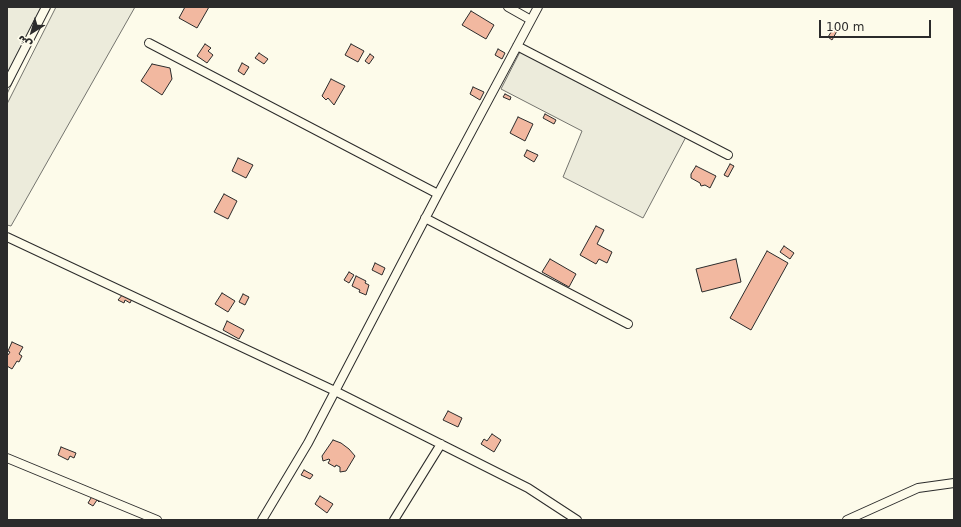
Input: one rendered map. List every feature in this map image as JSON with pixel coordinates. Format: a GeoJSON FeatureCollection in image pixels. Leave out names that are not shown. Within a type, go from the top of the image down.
{"type":"FeatureCollection","features":[{"type":"Feature","properties":{"kind":"street"},"geometry":{"type":"LineString","coordinates":[[7,83],[46,7]]}},
{"type":"Feature","properties":{"kind":"street"},"geometry":{"type":"LineString","coordinates":[[508,7],[531,20]]}},
{"type":"Feature","properties":{"kind":"street"},"geometry":{"type":"LineString","coordinates":[[262,520],[308,443],[425,218],[538,7]]}},
{"type":"Feature","properties":{"kind":"street"},"geometry":{"type":"LineString","coordinates":[[149,43],[438,194]]}},
{"type":"Feature","properties":{"kind":"street"},"geometry":{"type":"LineString","coordinates":[[517,46],[728,155]]}},
{"type":"Feature","properties":{"kind":"street"},"geometry":{"type":"LineString","coordinates":[[425,218],[628,324]]}},
{"type":"Feature","properties":{"kind":"street"},"geometry":{"type":"LineString","coordinates":[[7,237],[335,391],[528,488],[577,520]]}},
{"type":"Feature","properties":{"kind":"street"},"geometry":{"type":"LineString","coordinates":[[394,520],[441,444]]}},
{"type":"Feature","properties":{"kind":"street"},"geometry":{"type":"LineString","coordinates":[[7,458],[157,520]]}},
{"type":"Feature","properties":{"kind":"street"},"geometry":{"type":"LineString","coordinates":[[847,520],[918,488],[954,482]]}},
{"type":"Feature","properties":{"kind":"shaded area"},"geometry":{"type":"Polygon","coordinates":[[[7,7],[47,7],[7,94],[7,7]]]}},
{"type":"Feature","properties":{"kind":"shaded area"},"geometry":{"type":"Polygon","coordinates":[[[56,7],[135,7],[11,226],[7,225],[7,104],[56,7]]]}},
{"type":"Feature","properties":{"kind":"shaded area"},"geometry":{"type":"Polygon","coordinates":[[[522,48],[687,135],[643,218],[563,177],[582,131],[501,89],[522,48]]]}},
{"type":"Feature","properties":{"kind":"building"},"geometry":{"type":"Polygon","coordinates":[[[185,7],[209,7],[197,28],[179,18],[185,7]]]}},
{"type":"Feature","properties":{"kind":"building"},"geometry":{"type":"Polygon","coordinates":[[[471,11],[494,25],[486,39],[462,25],[471,11]]]}},
{"type":"Feature","properties":{"kind":"building"},"geometry":{"type":"Polygon","coordinates":[[[833,29],[837,31],[832,40],[828,37],[833,29]]]}},
{"type":"Feature","properties":{"kind":"building"},"geometry":{"type":"Polygon","coordinates":[[[205,44],[211,48],[208,51],[213,55],[207,63],[197,56],[205,44]]]}},
{"type":"Feature","properties":{"kind":"building"},"geometry":{"type":"Polygon","coordinates":[[[351,44],[364,51],[358,62],[345,55],[351,44]]]}},
{"type":"Feature","properties":{"kind":"building"},"geometry":{"type":"Polygon","coordinates":[[[498,49],[505,53],[502,59],[495,55],[498,49]]]}},
{"type":"Feature","properties":{"kind":"building"},"geometry":{"type":"Polygon","coordinates":[[[259,53],[268,59],[264,64],[255,58],[259,53]]]}},
{"type":"Feature","properties":{"kind":"building"},"geometry":{"type":"Polygon","coordinates":[[[370,54],[374,57],[369,64],[365,61],[370,54]]]}},
{"type":"Feature","properties":{"kind":"building"},"geometry":{"type":"Polygon","coordinates":[[[242,63],[249,67],[244,75],[238,71],[242,63]]]}},
{"type":"Feature","properties":{"kind":"building"},"geometry":{"type":"Polygon","coordinates":[[[152,64],[170,68],[172,79],[162,95],[141,81],[152,64]]]}},
{"type":"Feature","properties":{"kind":"building"},"geometry":{"type":"Polygon","coordinates":[[[331,79],[345,86],[334,105],[328,98],[326,100],[322,96],[331,79]]]}},
{"type":"Feature","properties":{"kind":"building"},"geometry":{"type":"Polygon","coordinates":[[[473,87],[484,92],[480,100],[470,94],[473,87]]]}},
{"type":"Feature","properties":{"kind":"building"},"geometry":{"type":"Polygon","coordinates":[[[505,94],[511,97],[510,100],[503,97],[505,94]]]}},
{"type":"Feature","properties":{"kind":"building"},"geometry":{"type":"Polygon","coordinates":[[[545,114],[556,120],[554,124],[543,118],[545,114]]]}},
{"type":"Feature","properties":{"kind":"building"},"geometry":{"type":"Polygon","coordinates":[[[518,117],[533,124],[525,141],[510,133],[518,117]]]}},
{"type":"Feature","properties":{"kind":"building"},"geometry":{"type":"Polygon","coordinates":[[[527,150],[538,155],[534,162],[524,156],[527,150]]]}},
{"type":"Feature","properties":{"kind":"building"},"geometry":{"type":"Polygon","coordinates":[[[238,158],[253,165],[246,178],[232,171],[238,158]]]}},
{"type":"Feature","properties":{"kind":"building"},"geometry":{"type":"Polygon","coordinates":[[[730,164],[734,166],[728,177],[724,175],[730,164]]]}},
{"type":"Feature","properties":{"kind":"building"},"geometry":{"type":"Polygon","coordinates":[[[696,166],[716,176],[710,188],[705,185],[701,186],[700,183],[691,178],[691,174],[696,166]]]}},
{"type":"Feature","properties":{"kind":"building"},"geometry":{"type":"Polygon","coordinates":[[[224,194],[237,201],[228,219],[214,212],[224,194]]]}},
{"type":"Feature","properties":{"kind":"building"},"geometry":{"type":"Polygon","coordinates":[[[596,226],[604,230],[597,244],[612,252],[607,263],[599,259],[596,264],[580,255],[596,226]]]}},
{"type":"Feature","properties":{"kind":"building"},"geometry":{"type":"Polygon","coordinates":[[[784,246],[794,253],[790,259],[780,252],[784,246]]]}},
{"type":"Feature","properties":{"kind":"building"},"geometry":{"type":"Polygon","coordinates":[[[767,251],[788,263],[751,330],[730,318],[767,251]]]}},
{"type":"Feature","properties":{"kind":"building"},"geometry":{"type":"Polygon","coordinates":[[[550,259],[576,274],[569,287],[542,272],[550,259]]]}},
{"type":"Feature","properties":{"kind":"building"},"geometry":{"type":"Polygon","coordinates":[[[736,259],[741,282],[702,292],[696,269],[736,259]]]}},
{"type":"Feature","properties":{"kind":"building"},"geometry":{"type":"Polygon","coordinates":[[[375,263],[385,268],[382,275],[372,270],[375,263]]]}},
{"type":"Feature","properties":{"kind":"building"},"geometry":{"type":"Polygon","coordinates":[[[349,272],[354,275],[349,283],[344,280],[349,272]]]}},
{"type":"Feature","properties":{"kind":"building"},"geometry":{"type":"Polygon","coordinates":[[[356,276],[366,281],[365,283],[369,285],[366,295],[359,292],[360,290],[352,286],[356,276]]]}},
{"type":"Feature","properties":{"kind":"building"},"geometry":{"type":"Polygon","coordinates":[[[222,293],[235,301],[228,312],[215,304],[222,293]]]}},
{"type":"Feature","properties":{"kind":"building"},"geometry":{"type":"Polygon","coordinates":[[[123,294],[132,299],[130,303],[125,300],[124,303],[118,300],[123,294]]]}},
{"type":"Feature","properties":{"kind":"building"},"geometry":{"type":"Polygon","coordinates":[[[243,294],[249,297],[245,305],[239,302],[243,294]]]}},
{"type":"Feature","properties":{"kind":"building"},"geometry":{"type":"Polygon","coordinates":[[[227,321],[244,330],[239,339],[223,330],[227,321]]]}},
{"type":"Feature","properties":{"kind":"building"},"geometry":{"type":"Polygon","coordinates":[[[12,342],[23,347],[19,354],[22,356],[19,362],[17,361],[12,369],[7,366],[7,355],[10,352],[8,351],[12,342]]]}},
{"type":"Feature","properties":{"kind":"building"},"geometry":{"type":"Polygon","coordinates":[[[448,411],[462,418],[458,427],[443,420],[448,411]]]}},
{"type":"Feature","properties":{"kind":"building"},"geometry":{"type":"Polygon","coordinates":[[[492,434],[501,440],[494,452],[481,444],[484,439],[487,441],[492,434]]]}},
{"type":"Feature","properties":{"kind":"building"},"geometry":{"type":"Polygon","coordinates":[[[333,440],[341,443],[355,456],[346,471],[340,472],[340,467],[336,465],[335,467],[328,463],[330,460],[329,459],[323,461],[322,456],[333,440]]]}},
{"type":"Feature","properties":{"kind":"building"},"geometry":{"type":"Polygon","coordinates":[[[61,447],[76,453],[74,458],[70,456],[68,460],[58,455],[61,447]]]}},
{"type":"Feature","properties":{"kind":"building"},"geometry":{"type":"Polygon","coordinates":[[[304,470],[313,475],[310,479],[301,475],[304,470]]]}},
{"type":"Feature","properties":{"kind":"building"},"geometry":{"type":"Polygon","coordinates":[[[94,493],[102,498],[99,502],[97,500],[93,506],[88,503],[94,493]]]}},
{"type":"Feature","properties":{"kind":"building"},"geometry":{"type":"Polygon","coordinates":[[[320,496],[333,504],[327,513],[315,504],[320,496]]]}}]}
